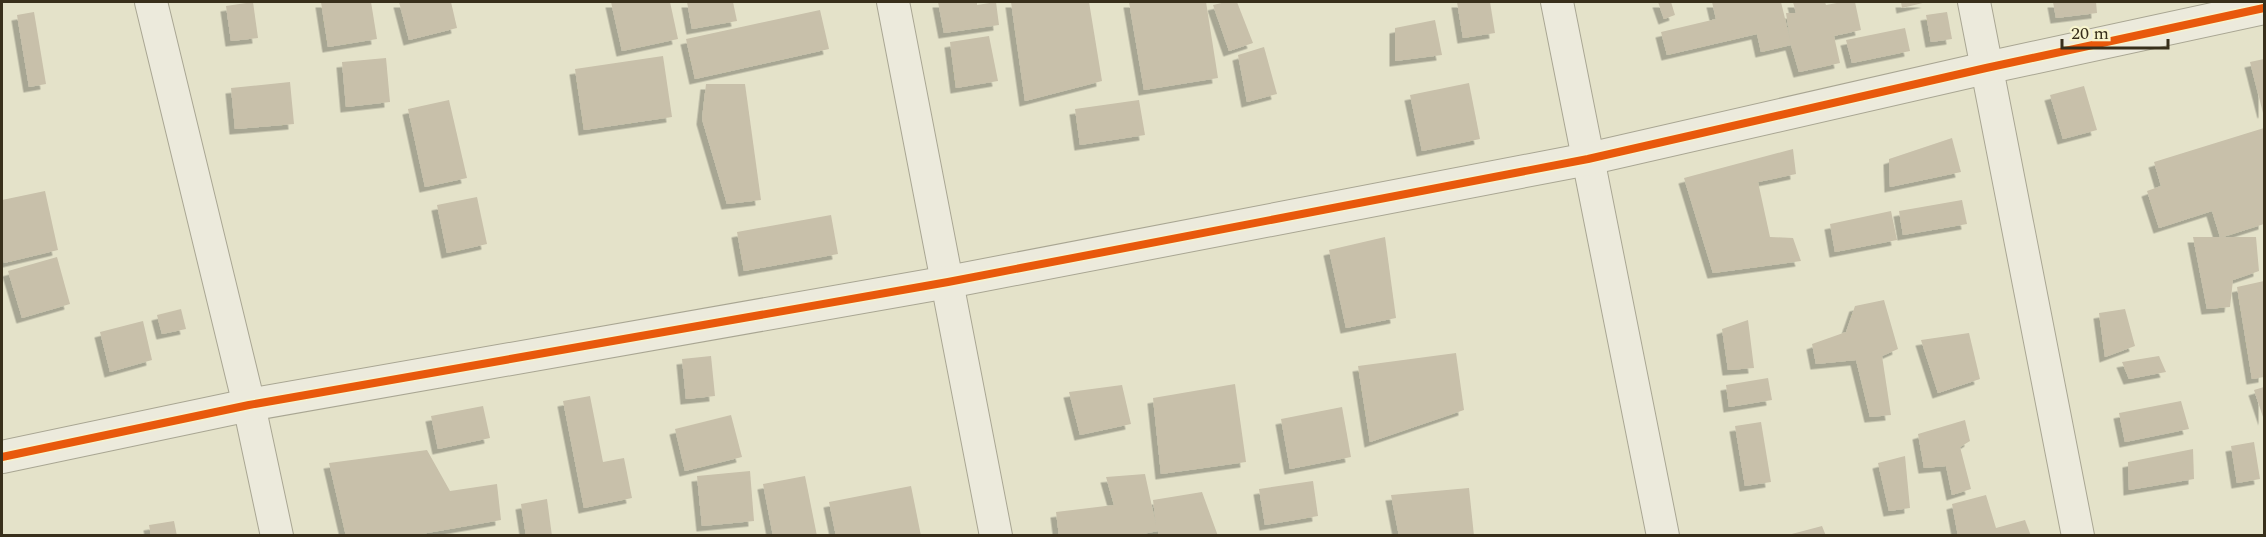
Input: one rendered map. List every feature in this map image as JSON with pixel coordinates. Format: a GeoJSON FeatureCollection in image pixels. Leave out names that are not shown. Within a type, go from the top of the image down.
{"type":"FeatureCollection","features":[{"type":"Feature","properties":{"kind":"street"},"geometry":{"type":"LineString","coordinates":[[152,2],[249,405],[277,536]]}},
{"type":"Feature","properties":{"kind":"street"},"geometry":{"type":"LineString","coordinates":[[893,2],[996,536]]}},
{"type":"Feature","properties":{"kind":"street"},"geometry":{"type":"LineString","coordinates":[[1557,2],[1664,536]]}},
{"type":"Feature","properties":{"kind":"street"},"geometry":{"type":"LineString","coordinates":[[1974,2],[2078,536]]}},
{"type":"Feature","properties":{"kind":"street"},"geometry":{"type":"LineString","coordinates":[[2,457],[249,405],[948,282],[1588,159],[1986,68],[2265,8]]}},
{"type":"Feature","properties":{"kind":"building"},"geometry":{"type":"Polygon","coordinates":[[[253,2],[258,38],[231,41],[226,6],[253,2]]]}},
{"type":"Feature","properties":{"kind":"building"},"geometry":{"type":"Polygon","coordinates":[[[321,2],[371,2],[377,39],[328,47],[321,2]]]}},
{"type":"Feature","properties":{"kind":"building"},"geometry":{"type":"Polygon","coordinates":[[[399,2],[451,2],[457,28],[409,40],[399,2]]]}},
{"type":"Feature","properties":{"kind":"building"},"geometry":{"type":"Polygon","coordinates":[[[611,2],[670,2],[678,39],[622,51],[611,2]]]}},
{"type":"Feature","properties":{"kind":"building"},"geometry":{"type":"Polygon","coordinates":[[[687,2],[733,2],[737,21],[692,29],[687,2]]]}},
{"type":"Feature","properties":{"kind":"building"},"geometry":{"type":"Polygon","coordinates":[[[938,2],[977,2],[977,5],[996,2],[999,25],[944,33],[938,2]]]}},
{"type":"Feature","properties":{"kind":"building"},"geometry":{"type":"Polygon","coordinates":[[[1011,2],[1089,2],[1102,81],[1025,101],[1011,2]]]}},
{"type":"Feature","properties":{"kind":"building"},"geometry":{"type":"Polygon","coordinates":[[[1129,2],[1206,2],[1218,78],[1144,90],[1129,2]]]}},
{"type":"Feature","properties":{"kind":"building"},"geometry":{"type":"Polygon","coordinates":[[[1237,2],[1253,43],[1229,51],[1213,5],[1237,2]]]}},
{"type":"Feature","properties":{"kind":"building"},"geometry":{"type":"Polygon","coordinates":[[[1457,2],[1490,2],[1495,33],[1463,38],[1457,2]]]}},
{"type":"Feature","properties":{"kind":"building"},"geometry":{"type":"Polygon","coordinates":[[[1658,2],[1671,2],[1675,15],[1664,19],[1658,2]]]}},
{"type":"Feature","properties":{"kind":"building"},"geometry":{"type":"Polygon","coordinates":[[[1712,2],[1781,2],[1790,39],[1786,13],[1796,13],[1793,2],[1825,2],[1826,5],[1855,2],[1861,30],[1834,36],[1840,63],[1799,72],[1791,45],[1761,52],[1757,34],[1667,55],[1661,32],[1716,19],[1712,2]]]}},
{"type":"Feature","properties":{"kind":"building"},"geometry":{"type":"Polygon","coordinates":[[[1901,2],[1927,2],[1902,8],[1901,2]]]}},
{"type":"Feature","properties":{"kind":"building"},"geometry":{"type":"Polygon","coordinates":[[[2053,2],[2096,2],[2097,13],[2056,18],[2053,2]]]}},
{"type":"Feature","properties":{"kind":"building"},"geometry":{"type":"Polygon","coordinates":[[[820,10],[829,49],[695,79],[686,39],[820,10]]]}},
{"type":"Feature","properties":{"kind":"building"},"geometry":{"type":"Polygon","coordinates":[[[34,12],[46,84],[29,87],[17,15],[34,12]]]}},
{"type":"Feature","properties":{"kind":"building"},"geometry":{"type":"Polygon","coordinates":[[[1947,12],[1952,39],[1931,42],[1926,15],[1947,12]]]}},
{"type":"Feature","properties":{"kind":"building"},"geometry":{"type":"Polygon","coordinates":[[[1435,20],[1442,55],[1395,61],[1395,28],[1435,20]]]}},
{"type":"Feature","properties":{"kind":"building"},"geometry":{"type":"Polygon","coordinates":[[[1905,28],[1910,51],[1852,63],[1846,40],[1905,28]]]}},
{"type":"Feature","properties":{"kind":"building"},"geometry":{"type":"Polygon","coordinates":[[[989,36],[998,81],[956,88],[950,42],[989,36]]]}},
{"type":"Feature","properties":{"kind":"building"},"geometry":{"type":"Polygon","coordinates":[[[1264,47],[1277,94],[1247,102],[1238,55],[1264,47]]]}},
{"type":"Feature","properties":{"kind":"building"},"geometry":{"type":"Polygon","coordinates":[[[663,56],[672,117],[584,130],[575,69],[663,56]]]}},
{"type":"Feature","properties":{"kind":"building"},"geometry":{"type":"Polygon","coordinates":[[[386,58],[390,102],[346,107],[342,62],[386,58]]]}},
{"type":"Feature","properties":{"kind":"building"},"geometry":{"type":"Polygon","coordinates":[[[2264,59],[2264,112],[2263,113],[2250,62],[2264,59]]]}},
{"type":"Feature","properties":{"kind":"building"},"geometry":{"type":"Polygon","coordinates":[[[290,82],[294,124],[235,129],[231,88],[290,82]]]}},
{"type":"Feature","properties":{"kind":"building"},"geometry":{"type":"Polygon","coordinates":[[[1469,83],[1480,139],[1422,151],[1410,95],[1469,83]]]}},
{"type":"Feature","properties":{"kind":"building"},"geometry":{"type":"Polygon","coordinates":[[[706,84],[745,84],[761,200],[727,204],[702,119],[706,84]]]}},
{"type":"Feature","properties":{"kind":"building"},"geometry":{"type":"Polygon","coordinates":[[[2084,86],[2097,130],[2063,139],[2050,95],[2084,86]]]}},
{"type":"Feature","properties":{"kind":"building"},"geometry":{"type":"Polygon","coordinates":[[[449,100],[467,178],[425,187],[408,109],[449,100]]]}},
{"type":"Feature","properties":{"kind":"building"},"geometry":{"type":"Polygon","coordinates":[[[1139,100],[1145,135],[1080,145],[1075,109],[1139,100]]]}},
{"type":"Feature","properties":{"kind":"building"},"geometry":{"type":"Polygon","coordinates":[[[2264,128],[2264,224],[2223,237],[2256,237],[2259,271],[2233,280],[2230,307],[2207,309],[2193,237],[2220,237],[2212,211],[2159,228],[2147,191],[2161,186],[2154,162],[2264,128]]]}},
{"type":"Feature","properties":{"kind":"building"},"geometry":{"type":"Polygon","coordinates":[[[1952,138],[1961,172],[1890,187],[1889,159],[1952,138]]]}},
{"type":"Feature","properties":{"kind":"building"},"geometry":{"type":"Polygon","coordinates":[[[1793,149],[1796,174],[1758,182],[1770,237],[1793,238],[1801,261],[1713,273],[1684,178],[1793,149]]]}},
{"type":"Feature","properties":{"kind":"building"},"geometry":{"type":"Polygon","coordinates":[[[45,191],[58,250],[4,263],[2,200],[45,191]]]}},
{"type":"Feature","properties":{"kind":"building"},"geometry":{"type":"Polygon","coordinates":[[[477,197],[487,244],[447,253],[437,205],[477,197]]]}},
{"type":"Feature","properties":{"kind":"building"},"geometry":{"type":"Polygon","coordinates":[[[1962,200],[1967,224],[1903,235],[1899,211],[1962,200]]]}},
{"type":"Feature","properties":{"kind":"building"},"geometry":{"type":"Polygon","coordinates":[[[1891,211],[1897,240],[1835,252],[1830,224],[1891,211]]]}},
{"type":"Feature","properties":{"kind":"building"},"geometry":{"type":"Polygon","coordinates":[[[831,215],[838,254],[744,271],[737,232],[831,215]]]}},
{"type":"Feature","properties":{"kind":"building"},"geometry":{"type":"Polygon","coordinates":[[[1385,237],[1396,318],[1346,328],[1329,250],[1385,237]]]}},
{"type":"Feature","properties":{"kind":"building"},"geometry":{"type":"Polygon","coordinates":[[[57,257],[70,304],[22,318],[8,271],[57,257]]]}},
{"type":"Feature","properties":{"kind":"building"},"geometry":{"type":"Polygon","coordinates":[[[2264,281],[2264,377],[2252,379],[2237,287],[2264,281]]]}},
{"type":"Feature","properties":{"kind":"building"},"geometry":{"type":"Polygon","coordinates":[[[1884,300],[1898,349],[1882,356],[1891,415],[1870,417],[1856,360],[1816,364],[1812,344],[1846,332],[1855,306],[1884,300]]]}},
{"type":"Feature","properties":{"kind":"building"},"geometry":{"type":"Polygon","coordinates":[[[181,309],[186,329],[162,334],[157,315],[181,309]]]}},
{"type":"Feature","properties":{"kind":"building"},"geometry":{"type":"Polygon","coordinates":[[[2125,309],[2135,346],[2105,357],[2099,313],[2125,309]]]}},
{"type":"Feature","properties":{"kind":"building"},"geometry":{"type":"Polygon","coordinates":[[[1748,320],[1754,368],[1728,370],[1722,329],[1748,320]]]}},
{"type":"Feature","properties":{"kind":"building"},"geometry":{"type":"Polygon","coordinates":[[[143,321],[152,360],[110,372],[100,332],[143,321]]]}},
{"type":"Feature","properties":{"kind":"building"},"geometry":{"type":"Polygon","coordinates":[[[1969,333],[1980,379],[1938,393],[1921,340],[1969,333]]]}},
{"type":"Feature","properties":{"kind":"building"},"geometry":{"type":"Polygon","coordinates":[[[1456,353],[1464,410],[1370,442],[1358,366],[1456,353]]]}},
{"type":"Feature","properties":{"kind":"building"},"geometry":{"type":"Polygon","coordinates":[[[711,356],[715,396],[686,399],[682,359],[711,356]]]}},
{"type":"Feature","properties":{"kind":"building"},"geometry":{"type":"Polygon","coordinates":[[[2159,356],[2166,372],[2129,379],[2122,362],[2159,356]]]}},
{"type":"Feature","properties":{"kind":"building"},"geometry":{"type":"Polygon","coordinates":[[[1768,378],[1772,400],[1729,407],[1726,385],[1768,378]]]}},
{"type":"Feature","properties":{"kind":"building"},"geometry":{"type":"Polygon","coordinates":[[[1235,384],[1246,462],[1161,474],[1153,398],[1235,384]]]}},
{"type":"Feature","properties":{"kind":"building"},"geometry":{"type":"Polygon","coordinates":[[[1122,385],[1131,424],[1080,435],[1069,392],[1122,385]]]}},
{"type":"Feature","properties":{"kind":"building"},"geometry":{"type":"Polygon","coordinates":[[[2264,387],[2264,420],[2254,390],[2264,387]]]}},
{"type":"Feature","properties":{"kind":"building"},"geometry":{"type":"Polygon","coordinates":[[[590,396],[603,462],[624,458],[632,498],[584,508],[563,401],[590,396]]]}},
{"type":"Feature","properties":{"kind":"building"},"geometry":{"type":"Polygon","coordinates":[[[2181,401],[2189,429],[2125,442],[2119,413],[2181,401]]]}},
{"type":"Feature","properties":{"kind":"building"},"geometry":{"type":"Polygon","coordinates":[[[483,406],[490,438],[438,449],[431,416],[483,406]]]}},
{"type":"Feature","properties":{"kind":"building"},"geometry":{"type":"Polygon","coordinates":[[[1342,407],[1351,457],[1290,469],[1281,419],[1342,407]]]}},
{"type":"Feature","properties":{"kind":"building"},"geometry":{"type":"Polygon","coordinates":[[[731,415],[742,457],[685,471],[675,429],[731,415]]]}},
{"type":"Feature","properties":{"kind":"building"},"geometry":{"type":"Polygon","coordinates":[[[1965,420],[1970,441],[1960,447],[1971,489],[1952,495],[1946,466],[1924,468],[1918,434],[1965,420]]]}},
{"type":"Feature","properties":{"kind":"building"},"geometry":{"type":"Polygon","coordinates":[[[1761,422],[1771,482],[1745,486],[1735,426],[1761,422]]]}},
{"type":"Feature","properties":{"kind":"building"},"geometry":{"type":"Polygon","coordinates":[[[2254,442],[2260,479],[2237,483],[2231,446],[2254,442]]]}},
{"type":"Feature","properties":{"kind":"building"},"geometry":{"type":"Polygon","coordinates":[[[2193,449],[2194,479],[2129,490],[2128,462],[2193,449]]]}},
{"type":"Feature","properties":{"kind":"building"},"geometry":{"type":"Polygon","coordinates":[[[427,450],[450,491],[497,484],[501,520],[410,536],[346,536],[329,463],[427,450]]]}},
{"type":"Feature","properties":{"kind":"building"},"geometry":{"type":"Polygon","coordinates":[[[1905,456],[1910,508],[1889,511],[1878,463],[1905,456]]]}},
{"type":"Feature","properties":{"kind":"building"},"geometry":{"type":"Polygon","coordinates":[[[750,471],[754,521],[702,526],[697,476],[750,471]]]}},
{"type":"Feature","properties":{"kind":"building"},"geometry":{"type":"Polygon","coordinates":[[[1145,474],[1156,525],[1153,500],[1202,492],[1218,536],[1158,536],[1158,531],[1132,536],[1059,536],[1056,512],[1114,505],[1106,477],[1145,474]]]}},
{"type":"Feature","properties":{"kind":"building"},"geometry":{"type":"Polygon","coordinates":[[[805,476],[817,536],[773,536],[763,484],[805,476]]]}},
{"type":"Feature","properties":{"kind":"building"},"geometry":{"type":"Polygon","coordinates":[[[1313,481],[1318,516],[1265,525],[1259,489],[1313,481]]]}},
{"type":"Feature","properties":{"kind":"building"},"geometry":{"type":"Polygon","coordinates":[[[911,486],[921,536],[836,536],[829,502],[911,486]]]}},
{"type":"Feature","properties":{"kind":"building"},"geometry":{"type":"Polygon","coordinates":[[[1469,488],[1474,536],[1399,536],[1391,495],[1469,488]]]}},
{"type":"Feature","properties":{"kind":"building"},"geometry":{"type":"Polygon","coordinates":[[[1986,495],[1996,528],[2025,520],[2031,536],[1958,536],[1952,504],[1986,495]]]}},
{"type":"Feature","properties":{"kind":"building"},"geometry":{"type":"Polygon","coordinates":[[[547,499],[552,536],[526,536],[521,504],[547,499]]]}},
{"type":"Feature","properties":{"kind":"building"},"geometry":{"type":"Polygon","coordinates":[[[174,521],[177,536],[151,536],[149,525],[174,521]]]}},
{"type":"Feature","properties":{"kind":"building"},"geometry":{"type":"Polygon","coordinates":[[[1822,526],[1826,536],[1788,536],[1788,535],[1822,526]]]}},
{"type":"Feature","properties":{"kind":"cycle path"},"geometry":{"type":"LineString","coordinates":[[2,457],[249,405],[948,282],[1588,159],[1986,68],[2264,8]]}}]}
